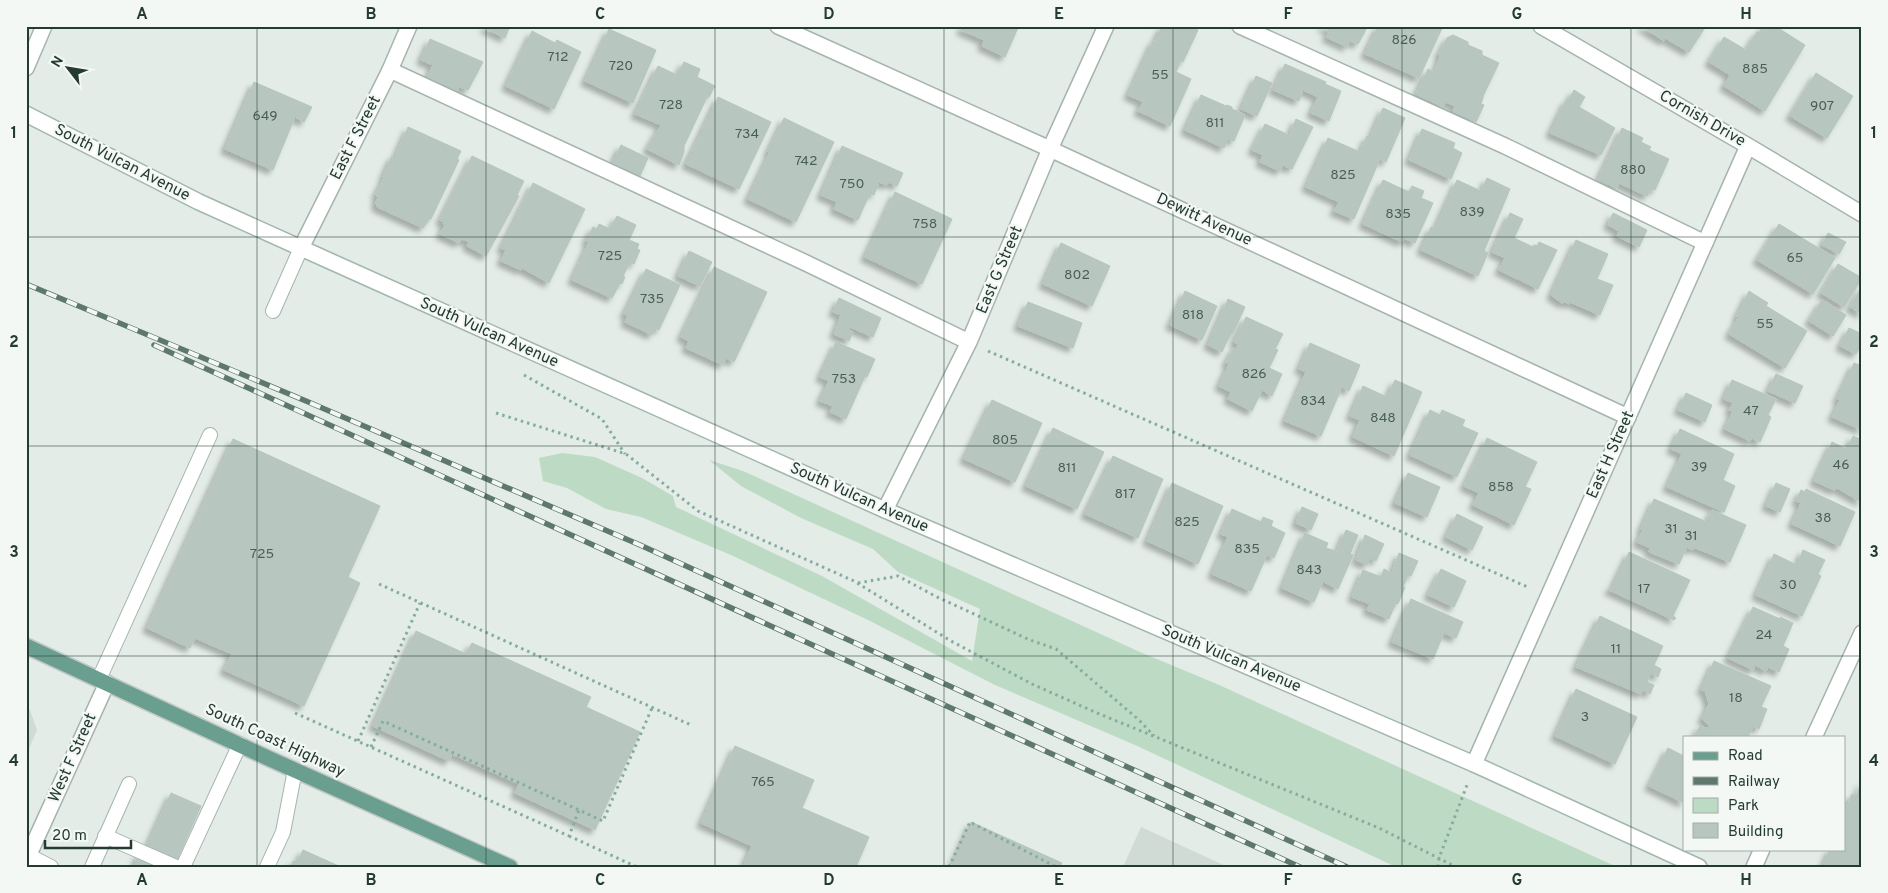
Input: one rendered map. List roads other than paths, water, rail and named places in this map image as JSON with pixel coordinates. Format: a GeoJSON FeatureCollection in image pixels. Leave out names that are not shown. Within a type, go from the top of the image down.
{"type":"FeatureCollection","features":[{"type":"Feature","properties":{"kind":"main road","name":"South Coast Highway"},"geometry":{"type":"LineString","coordinates":[[26,646],[510,867]]}},
{"type":"Feature","properties":{"kind":"street"},"geometry":{"type":"LineString","coordinates":[[26,68],[44,26]]}},
{"type":"Feature","properties":{"kind":"street","name":"East F Street"},"geometry":{"type":"LineString","coordinates":[[301,248],[390,70],[409,26]]}},
{"type":"Feature","properties":{"kind":"street","name":"Dewitt Avenue"},"geometry":{"type":"LineString","coordinates":[[778,26],[1050,149],[1628,417]]}},
{"type":"Feature","properties":{"kind":"street","name":"East G Street"},"geometry":{"type":"LineString","coordinates":[[885,510],[969,342],[1050,149],[1106,26]]}},
{"type":"Feature","properties":{"kind":"street"},"geometry":{"type":"LineString","coordinates":[[1240,26],[1505,146],[1705,243]]}},
{"type":"Feature","properties":{"kind":"street","name":"Cornish Drive"},"geometry":{"type":"LineString","coordinates":[[1541,26],[1862,214]]}},
{"type":"Feature","properties":{"kind":"street"},"geometry":{"type":"LineString","coordinates":[[390,70],[806,263],[969,342]]}},
{"type":"Feature","properties":{"kind":"street","name":"South Vulcan Avenue"},"geometry":{"type":"LineString","coordinates":[[26,114],[199,202],[301,248],[885,510],[1474,764],[1699,867]]}},
{"type":"Feature","properties":{"kind":"street","name":"East H Street"},"geometry":{"type":"LineString","coordinates":[[1474,764],[1748,146]]}},
{"type":"Feature","properties":{"kind":"street"},"geometry":{"type":"LineString","coordinates":[[1814,736],[1862,633]]}},
{"type":"Feature","properties":{"kind":"street","name":"West F Street"},"geometry":{"type":"LineString","coordinates":[[27,857],[103,681]]}},
{"type":"Feature","properties":{"kind":"street"},"geometry":{"type":"LineString","coordinates":[[1754,867],[1762,850]]}},
{"type":"Feature","properties":{"kind":"lane"},"geometry":{"type":"LineString","coordinates":[[273,311],[301,248]]}},
{"type":"Feature","properties":{"kind":"lane"},"geometry":{"type":"LineString","coordinates":[[103,681],[210,435]]}},
{"type":"Feature","properties":{"kind":"lane"},"geometry":{"type":"LineString","coordinates":[[183,867],[240,744]]}},
{"type":"Feature","properties":{"kind":"lane"},"geometry":{"type":"LineString","coordinates":[[267,867],[283,832],[295,770]]}},
{"type":"Feature","properties":{"kind":"lane"},"geometry":{"type":"LineString","coordinates":[[92,867],[129,784]]}},
{"type":"Feature","properties":{"kind":"lane"},"geometry":{"type":"LineString","coordinates":[[105,836],[176,867]]}},
{"type":"Feature","properties":{"kind":"lane"},"geometry":{"type":"LineString","coordinates":[[27,857],[51,867]]}},
{"type":"Feature","properties":{"kind":"railway"},"geometry":{"type":"LineString","coordinates":[[26,284],[306,401],[640,545],[1347,867]]}},
{"type":"Feature","properties":{"kind":"railway"},"geometry":{"type":"LineString","coordinates":[[154,345],[1300,867]]}}]}
